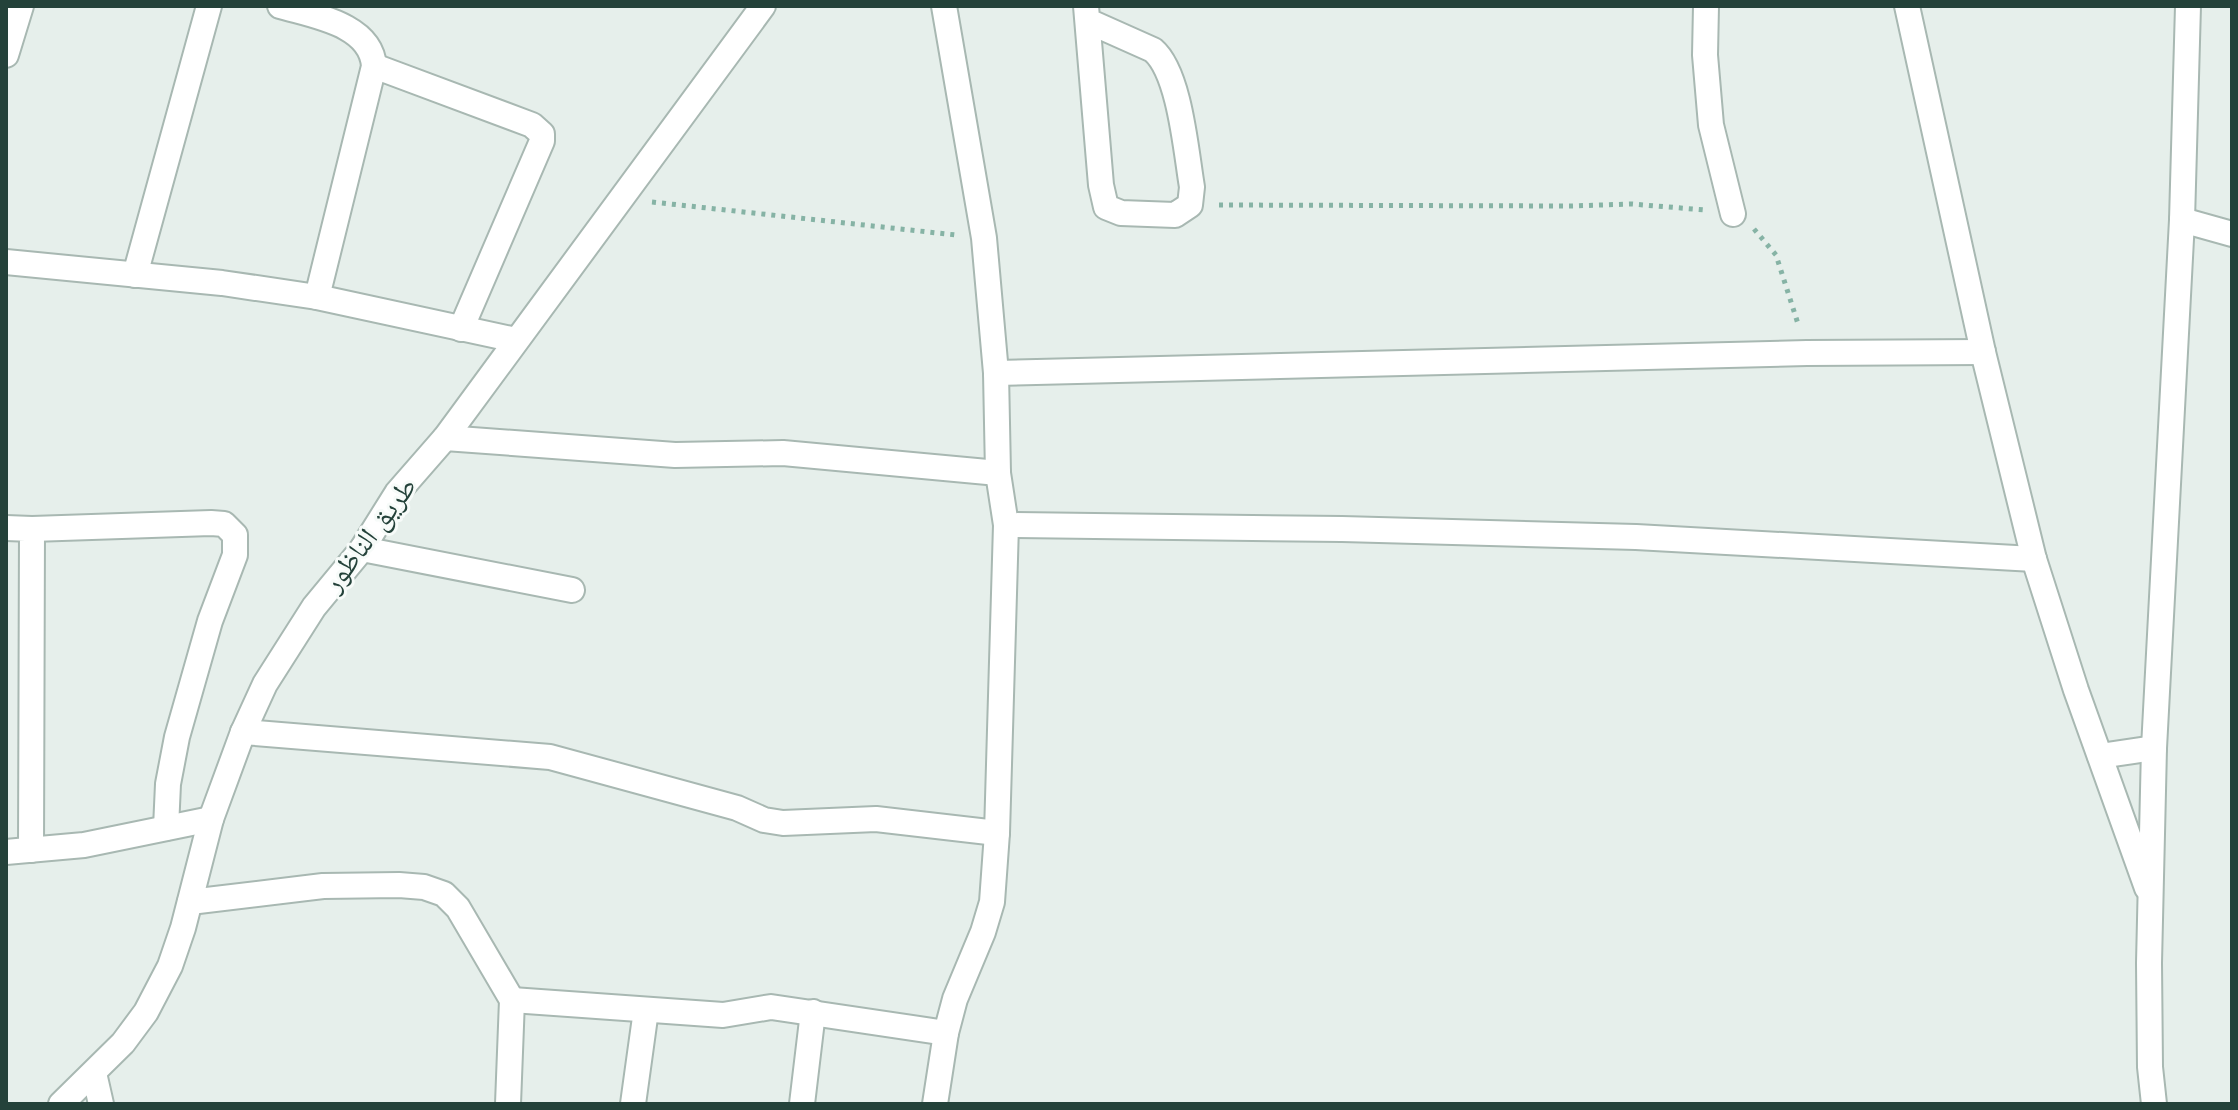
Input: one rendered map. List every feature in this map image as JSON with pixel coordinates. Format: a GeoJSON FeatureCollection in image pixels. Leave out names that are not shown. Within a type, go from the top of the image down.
{"type":"FeatureCollection","features":[{"type":"Feature","properties":{"kind":"street"},"geometry":{"type":"LineString","coordinates":[[6,55],[21,6]]}},
{"type":"Feature","properties":{"kind":"street"},"geometry":{"type":"LineString","coordinates":[[135,275],[209,6]]}},
{"type":"Feature","properties":{"kind":"street"},"geometry":{"type":"LineString","coordinates":[[280,6],[344,26],[373,52],[374,66],[317,297]]}},
{"type":"Feature","properties":{"kind":"street","name":"طريق الناظور"},"geometry":{"type":"LineString","coordinates":[[61,1104],[123,1043],[146,1012],[170,966],[211,819],[243,732],[265,684],[314,607],[362,549],[397,493],[445,438],[763,6]]}},
{"type":"Feature","properties":{"kind":"street"},"geometry":{"type":"LineString","coordinates":[[935,1104],[946,1033],[955,999],[992,902],[997,833],[1006,525],[998,473],[996,373],[984,238],[944,6]]}},
{"type":"Feature","properties":{"kind":"street"},"geometry":{"type":"LineString","coordinates":[[1706,6],[1705,55],[1711,125],[1733,214]]}},
{"type":"Feature","properties":{"kind":"street"},"geometry":{"type":"LineString","coordinates":[[1907,6],[1983,352],[2034,559],[2152,902]]}},
{"type":"Feature","properties":{"kind":"street"},"geometry":{"type":"LineString","coordinates":[[2154,1104],[2150,1067],[2149,963],[2154,748],[2182,220],[2188,6]]}},
{"type":"Feature","properties":{"kind":"street"},"geometry":{"type":"LineString","coordinates":[[1087,14],[1153,50],[1161,57],[1172,78],[1192,187],[1190,205],[1175,215],[1121,213],[1106,207],[1101,185],[1087,14]]}},
{"type":"Feature","properties":{"kind":"street"},"geometry":{"type":"LineString","coordinates":[[374,66],[532,125],[542,134],[542,141],[461,329]]}},
{"type":"Feature","properties":{"kind":"street"},"geometry":{"type":"LineString","coordinates":[[2182,220],[2232,234]]}},
{"type":"Feature","properties":{"kind":"street"},"geometry":{"type":"LineString","coordinates":[[6,262],[222,283],[317,297],[516,340]]}},
{"type":"Feature","properties":{"kind":"street"},"geometry":{"type":"LineString","coordinates":[[996,373],[1807,353],[1983,352]]}},
{"type":"Feature","properties":{"kind":"street"},"geometry":{"type":"LineString","coordinates":[[445,438],[675,455],[783,453],[998,473]]}},
{"type":"Feature","properties":{"kind":"street"},"geometry":{"type":"LineString","coordinates":[[6,528],[211,523],[224,524],[235,535],[235,555],[210,621],[177,737],[168,784],[166,828]]}},
{"type":"Feature","properties":{"kind":"street"},"geometry":{"type":"LineString","coordinates":[[1006,525],[1636,537],[2034,559]]}},
{"type":"Feature","properties":{"kind":"street"},"geometry":{"type":"LineString","coordinates":[[31,850],[32,529]]}},
{"type":"Feature","properties":{"kind":"street"},"geometry":{"type":"LineString","coordinates":[[362,549],[572,590]]}},
{"type":"Feature","properties":{"kind":"street"},"geometry":{"type":"LineString","coordinates":[[243,732],[550,757],[712,801],[774,822],[876,819],[997,833]]}},
{"type":"Feature","properties":{"kind":"street"},"geometry":{"type":"LineString","coordinates":[[2100,756],[2154,748]]}},
{"type":"Feature","properties":{"kind":"street"},"geometry":{"type":"LineString","coordinates":[[6,852],[84,845],[211,819]]}},
{"type":"Feature","properties":{"kind":"street"},"geometry":{"type":"LineString","coordinates":[[190,902],[323,886],[424,887],[444,894],[458,908],[512,1000],[508,1104]]}},
{"type":"Feature","properties":{"kind":"street"},"geometry":{"type":"LineString","coordinates":[[512,1000],[723,1015],[771,1007],[946,1033]]}},
{"type":"Feature","properties":{"kind":"street"},"geometry":{"type":"LineString","coordinates":[[633,1104],[646,1010]]}},
{"type":"Feature","properties":{"kind":"street"},"geometry":{"type":"LineString","coordinates":[[802,1104],[813,1012]]}},
{"type":"Feature","properties":{"kind":"street"},"geometry":{"type":"LineString","coordinates":[[94,1073],[101,1104]]}},
{"type":"Feature","properties":{"kind":"path"},"geometry":{"type":"LineString","coordinates":[[623,199],[984,238]]}},
{"type":"Feature","properties":{"kind":"path"},"geometry":{"type":"LineString","coordinates":[[1190,205],[1632,204],[1733,214],[1760,233],[1776,255],[1807,353]]}}]}
